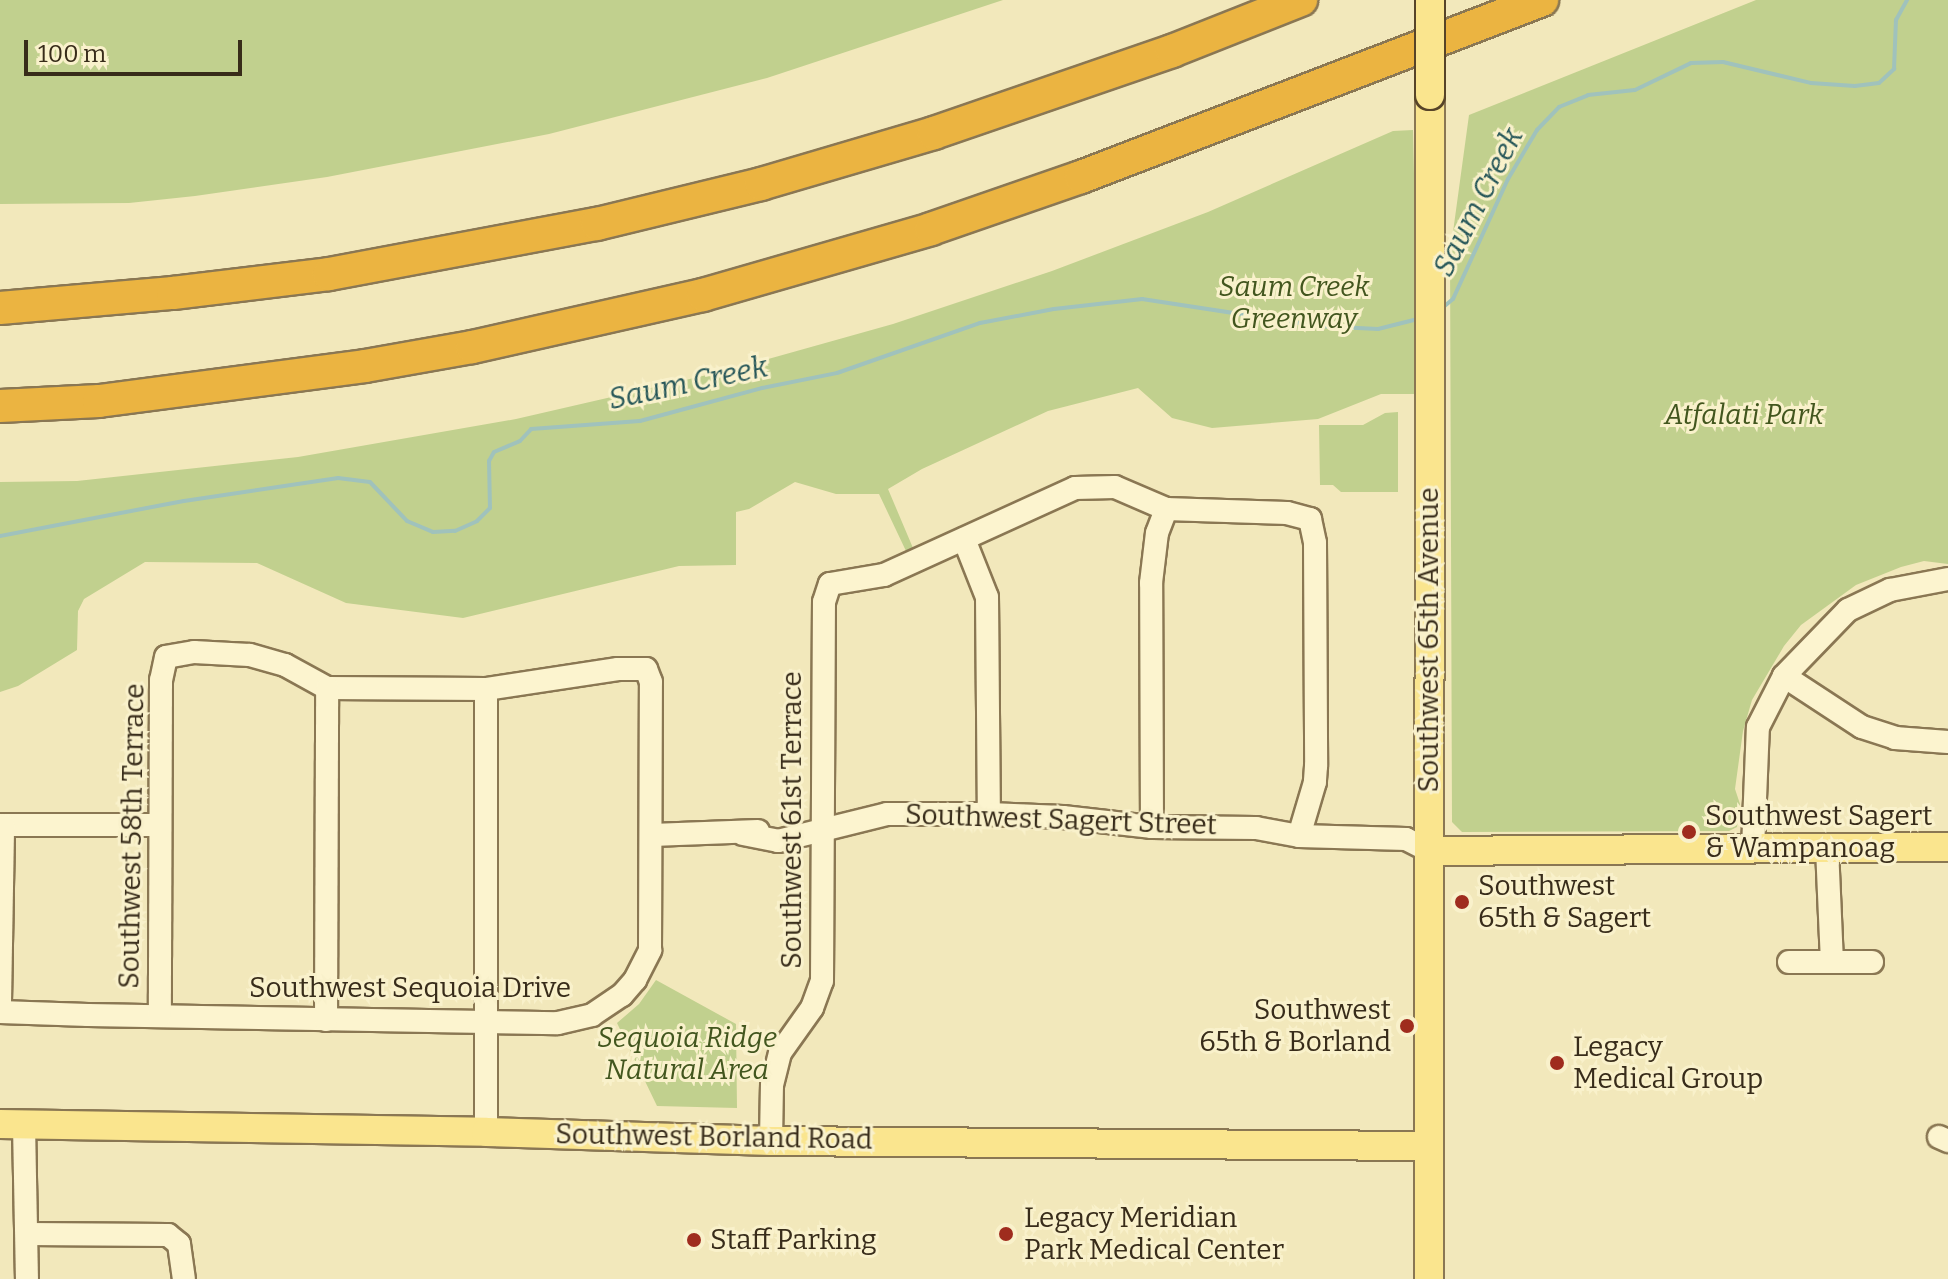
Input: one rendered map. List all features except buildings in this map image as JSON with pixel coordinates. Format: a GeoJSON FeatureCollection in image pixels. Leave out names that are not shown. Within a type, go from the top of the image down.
{"type":"FeatureCollection","features":[{"type":"Feature","properties":{"kind":"highway"},"geometry":{"type":"LineString","coordinates":[[0,308],[158,295],[329,274],[527,239],[627,217],[761,184],[934,133],[1172,51],[1301,0]]}},
{"type":"Feature","properties":{"kind":"highway"},"geometry":{"type":"LineString","coordinates":[[0,406],[99,401],[351,368],[486,344],[703,295],[916,233],[1081,177],[1542,0]]}},
{"type":"Feature","properties":{"kind":"main road","name":"Southwest 65th Avenue"},"geometry":{"type":"LineString","coordinates":[[1429,1279],[1430,0]]}},
{"type":"Feature","properties":{"kind":"main road","name":"Southwest Sagert Street"},"geometry":{"type":"LineString","coordinates":[[1430,851],[1948,847]]}},
{"type":"Feature","properties":{"kind":"main road","name":"Southwest Borland Road"},"geometry":{"type":"LineString","coordinates":[[12,1125],[486,1132],[771,1141],[1428,1146]]}},
{"type":"Feature","properties":{"kind":"street"},"geometry":{"type":"LineString","coordinates":[[989,814],[987,597],[964,539],[1075,488],[1115,487],[1166,509],[1287,513],[1310,519],[1315,543],[1316,766],[1315,782],[1299,836]]}},
{"type":"Feature","properties":{"kind":"street"},"geometry":{"type":"LineString","coordinates":[[1152,827],[1151,583],[1157,533],[1166,509]]}},
{"type":"Feature","properties":{"kind":"street","name":"Southwest 61st Terrace"},"geometry":{"type":"LineString","coordinates":[[771,1141],[772,1085],[780,1053],[812,1008],[822,981],[824,602],[830,584],[884,575],[964,539]]}},
{"type":"Feature","properties":{"kind":"street"},"geometry":{"type":"LineString","coordinates":[[1753,849],[1758,727],[1784,676],[1830,624],[1848,610],[1890,590],[1948,579]]}},
{"type":"Feature","properties":{"kind":"street","name":"Southwest 58th Terrace"},"geometry":{"type":"LineString","coordinates":[[160,1016],[161,680],[166,657],[194,652],[260,657],[285,665],[327,688]]}},
{"type":"Feature","properties":{"kind":"street","name":"Southwest Sequoia Drive"},"geometry":{"type":"LineString","coordinates":[[0,1012],[488,1022],[575,1021],[606,1007],[635,980],[646,962],[651,940],[651,682],[646,669],[618,669],[486,689]]}},
{"type":"Feature","properties":{"kind":"street"},"geometry":{"type":"LineString","coordinates":[[1784,676],[1862,727],[1895,738],[1948,742]]}},
{"type":"Feature","properties":{"kind":"street"},"geometry":{"type":"LineString","coordinates":[[326,1020],[327,688],[486,689],[486,1132]]}},
{"type":"Feature","properties":{"kind":"street","name":"Southwest Sagert Street"},"geometry":{"type":"LineString","coordinates":[[652,835],[743,834],[803,824],[824,831],[887,814],[989,814],[1063,817],[1152,827],[1256,828],[1299,836],[1406,839],[1430,851]]}},
{"type":"Feature","properties":{"kind":"street"},"geometry":{"type":"LineString","coordinates":[[0,1002],[1,825],[160,825]]}},
{"type":"Feature","properties":{"kind":"street"},"geometry":{"type":"LineString","coordinates":[[1827,848],[1832,961]]}},
{"type":"Feature","properties":{"kind":"street"},"geometry":{"type":"LineString","coordinates":[[1789,962],[1872,962]]}},
{"type":"Feature","properties":{"kind":"street"},"geometry":{"type":"LineString","coordinates":[[12,1125],[27,1234],[27,1279]]}},
{"type":"Feature","properties":{"kind":"street"},"geometry":{"type":"LineString","coordinates":[[27,1234],[168,1235],[179,1244],[184,1279]]}},
{"type":"Feature","properties":{"kind":"green space"},"geometry":{"type":"Polygon","coordinates":[[[0,0],[1003,0],[767,78],[549,134],[327,177],[195,196],[129,203],[0,204],[0,0]]]}},
{"type":"Feature","properties":{"kind":"green space","name":"Atfalati Park"},"geometry":{"type":"Polygon","coordinates":[[[1756,0],[1948,0],[1948,564],[1924,561],[1856,585],[1801,625],[1784,646],[1752,700],[1743,731],[1735,789],[1740,804],[1737,827],[1729,831],[1462,832],[1452,822],[1450,254],[1469,115],[1756,0]]]}},
{"type":"Feature","properties":{"kind":"green space","name":"Saum Creek Greenway"},"geometry":{"type":"Polygon","coordinates":[[[1413,130],[1419,394],[1381,394],[1318,419],[1212,428],[1172,418],[1138,388],[1048,411],[922,469],[888,489],[913,548],[906,551],[879,494],[836,494],[795,482],[749,509],[736,512],[736,565],[679,566],[463,618],[346,603],[257,563],[145,562],[84,599],[78,611],[77,650],[18,686],[0,692],[0,482],[77,481],[298,457],[516,419],[733,369],[893,324],[1052,271],[1208,212],[1393,131],[1413,130]]]}},
{"type":"Feature","properties":{"kind":"green space"},"geometry":{"type":"Polygon","coordinates":[[[1398,412],[1398,492],[1341,492],[1333,485],[1320,485],[1319,425],[1363,425],[1385,413],[1398,412]]]}},
{"type":"Feature","properties":{"kind":"green space","name":"Sequoia Ridge Natural Area"},"geometry":{"type":"Polygon","coordinates":[[[656,980],[736,1024],[737,1108],[657,1106],[617,1023],[639,1004],[656,980]]]}},
{"type":"Feature","properties":{"kind":"waterway","name":"Saum Creek"},"geometry":{"type":"LineString","coordinates":[[1441,309],[1453,299],[1508,179],[1537,130],[1559,107],[1588,95],[1635,90],[1691,63],[1723,62],[1811,83],[1855,86],[1879,83],[1894,69],[1896,20],[1907,0]]}},
{"type":"Feature","properties":{"kind":"waterway","name":"Saum Creek"},"geometry":{"type":"LineString","coordinates":[[0,536],[184,501],[338,478],[370,482],[407,521],[433,532],[455,531],[477,521],[490,508],[489,461],[494,452],[520,441],[531,429],[640,421],[762,388],[837,373],[980,323],[1054,309],[1142,299],[1318,326],[1378,329],[1415,320]]}},
{"type":"Feature","properties":{"kind":"place","name":"Southwest Sagert & Wampanoag"},"geometry":{"type":"Point","coordinates":[1689,832]}},
{"type":"Feature","properties":{"kind":"place","name":"Southwest 65th & Sagert"},"geometry":{"type":"Point","coordinates":[1462,902]}},
{"type":"Feature","properties":{"kind":"place","name":"Southwest 65th & Borland"},"geometry":{"type":"Point","coordinates":[1407,1026]}},
{"type":"Feature","properties":{"kind":"place","name":"Legacy Medical Group"},"geometry":{"type":"Point","coordinates":[1557,1063]}},
{"type":"Feature","properties":{"kind":"place","name":"Legacy Meridian Park Medical Center"},"geometry":{"type":"Point","coordinates":[1006,1234]}},
{"type":"Feature","properties":{"kind":"place","name":"Staff Parking"},"geometry":{"type":"Point","coordinates":[694,1240]}}]}
